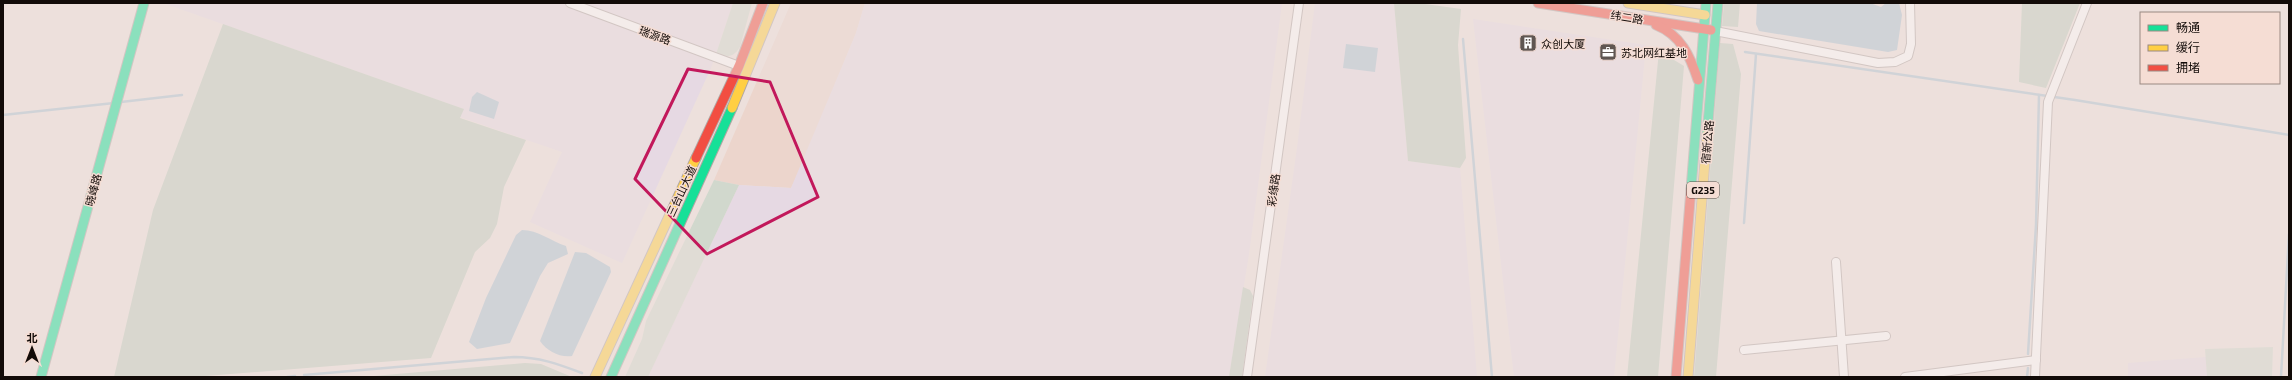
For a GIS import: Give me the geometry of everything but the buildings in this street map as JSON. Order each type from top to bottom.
[{"type":"main road","name":"晓峰路","points":[[42,377],[144,3]]},
{"type":"main road","name":"三台山大道","points":[[595,377],[739,66],[763,3]]},
{"type":"main road","name":"三台山大道","points":[[611,377],[749,69],[775,3]]},
{"type":"main road","name":"纬二路","points":[[1538,3],[1716,31]]},
{"type":"main road","name":"纬二路","points":[[1628,3],[1705,15]]},
{"type":"main road","name":"宿新公路","points":[[1676,377],[1706,3]]},
{"type":"main road","name":"宿新公路","points":[[1688,377],[1718,3]]},
{"type":"main road","points":[[1600,13],[1658,26],[1670,32],[1685,45],[1700,84]]},
{"type":"street","name":"瑞源路","points":[[570,3],[739,66]]},
{"type":"street","name":"彩缘路","points":[[1247,377],[1299,3]]},
{"type":"street","points":[[1716,31],[1878,63],[1896,62],[1908,56],[1911,44],[1910,3]]},
{"type":"street","points":[[2035,377],[2050,96],[2087,3]]},
{"type":"street","points":[[1836,262],[1844,377]]},
{"type":"street","points":[[1744,350],[1841,342],[1886,336]]},
{"type":"street","points":[[1906,377],[2036,360]]},
{"type":"highlighted area","points":[[688,69],[770,82],[818,197],[707,254],[635,179]]},
{"type":"shaded area","points":[[163,3],[733,3],[711,68],[622,263],[530,222],[562,152],[460,117],[464,109]]},
{"type":"shaded area","points":[[733,3],[752,3],[740,47],[730,56],[716,54]]},
{"type":"shaded area","points":[[791,3],[865,3],[856,33],[799,172],[791,188],[739,185],[714,180]]},
{"type":"shaded area","points":[[865,3],[1282,3],[1249,254],[1229,377],[648,377],[739,185],[791,188],[856,33]]},
{"type":"shaded area","points":[[1315,3],[1394,3],[1408,161],[1460,168],[1477,377],[1265,377],[1297,148]]},
{"type":"shaded area","points":[[1473,19],[1646,45],[1614,377],[1514,377]]},
{"type":"shaded area","points":[[714,180],[739,185],[648,377],[625,377],[642,339],[646,321]]},
{"type":"shaded area","points":[[2273,347],[2272,377],[2207,377],[2205,349]]},
{"type":"shaded area","points":[[2206,357],[2207,377],[2128,377],[2128,363]]},
{"type":"green space","points":[[1394,3],[1418,3],[1461,9],[1458,45],[1466,158],[1460,168],[1408,161]]},
{"type":"green space","points":[[1724,3],[1740,3],[1738,27],[1722,26]]},
{"type":"green space","points":[[2022,3],[2080,3],[2046,88],[2019,82]]},
{"type":"green space","points":[[223,24],[464,109],[460,118],[526,140],[504,187],[497,224],[490,238],[475,252],[431,358],[193,377],[114,377],[153,210]]},
{"type":"green space","points":[[1720,43],[1733,44],[1741,74],[1716,377],[1694,377]]},
{"type":"green space","points":[[1659,51],[1684,66],[1658,377],[1627,377]]},
{"type":"green space","points":[[1243,287],[1250,290],[1253,296],[1242,377],[1229,377]]},
{"type":"green space","points":[[525,363],[541,364],[572,377],[362,377]]},
{"type":"water","points":[[1757,3],[1870,3],[1881,7],[1886,3],[1899,3],[1902,15],[1897,50],[1888,52],[1759,31],[1756,24]]},
{"type":"water","points":[[1346,44],[1378,48],[1375,72],[1343,68]]},
{"type":"water","points":[[477,92],[499,102],[494,119],[469,111],[472,97]]},
{"type":"water","points":[[522,230],[534,232],[566,246],[568,254],[548,263],[540,276],[510,343],[477,349],[469,342],[486,298],[516,235]]},
{"type":"water","points":[[575,252],[586,253],[610,267],[611,272],[572,356],[563,356],[558,355],[546,348],[540,341]]},
{"type":"waterway","points":[[1463,39],[1492,377]]},
{"type":"waterway","points":[[1745,52],[2075,100],[2289,135]]},
{"type":"waterway","points":[[1744,223],[1756,54]]},
{"type":"waterway","points":[[121,102],[182,95]]},
{"type":"waterway","points":[[2028,354],[2036,225],[2039,95]]},
{"type":"waterway","points":[[3,115],[114,103]]},
{"type":"waterway","points":[[2281,377],[2289,234]]},
{"type":"waterway","points":[[304,375],[514,357],[540,360],[557,364],[582,373]]},
{"type":"waterway","points":[[2027,377],[2028,368]]},
{"type":"waterway","points":[[287,377],[295,376]]},
{"type":"traffic: fast","points":[[41,377],[144,3]]},
{"type":"traffic: fast","points":[[1691,189],[1706,3]]},
{"type":"traffic: fast","points":[[1707,135],[1718,3]]},
{"type":"traffic: fast","points":[[611,377],[732,108]]},
{"type":"traffic: slow","points":[[732,108],[775,3]]},
{"type":"traffic: slow","points":[[1628,3],[1705,15]]},
{"type":"traffic: slow","points":[[1688,377],[1707,135]]},
{"type":"traffic: slow","points":[[595,377],[696,158]]},
{"type":"traffic: jam","points":[[696,158],[739,66],[763,3]]},
{"type":"traffic: jam","points":[[1538,3],[1711,30]]},
{"type":"traffic: jam","points":[[1656,25],[1665,29],[1678,40],[1688,55],[1698,80]]},
{"type":"traffic: jam","points":[[1676,377],[1691,189]]},
{"type":"place","name":"众创大厦","points":[[1528,43]]},
{"type":"place","name":"苏北网红基地","points":[[1608,52]]}]
